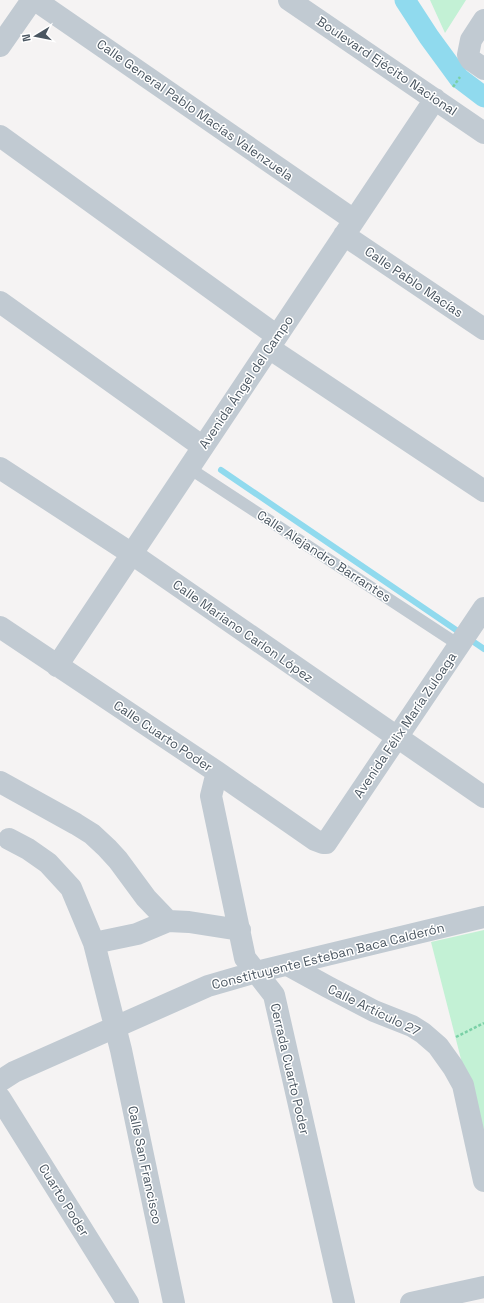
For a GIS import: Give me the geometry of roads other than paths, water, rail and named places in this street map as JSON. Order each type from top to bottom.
[{"type":"street","points":[[0,46],[32,0]]},
{"type":"street","name":"Calle General Pablo Macías Valenzuela","points":[[35,0],[349,227]]},
{"type":"street","name":"Boulevard Ejécito Nacional","points":[[289,0],[484,133]]},
{"type":"street","points":[[484,20],[471,40],[468,55],[471,60],[484,69]]},
{"type":"street","name":"Avenida Ángel del Campo","points":[[57,666],[435,99]]},
{"type":"street","points":[[0,136],[273,342],[484,491]]},
{"type":"street","name":"Calle Pablo Macías","points":[[349,227],[484,329]]},
{"type":"street","points":[[0,302],[203,446]]},
{"type":"street","name":"Calle Mariano Carlon López","points":[[0,468],[132,554],[484,797]]},
{"type":"street","name":"Avenida Félix María Zuloaga","points":[[326,843],[397,737],[471,637],[484,608]]},
{"type":"street","name":"Calle Cuarto Poder","points":[[0,627],[217,772],[315,840],[326,843]]},
{"type":"street","name":"Cerrada Cuarto Poder","points":[[217,772],[211,796],[245,958],[274,995],[344,1303]]},
{"type":"street","points":[[0,782],[92,834],[118,860],[146,898],[168,921]]},
{"type":"street","name":"Calle San Francisco","points":[[9,839],[28,849],[48,863],[72,888],[94,943],[115,1028],[174,1303]]},
{"type":"street","name":"Constituyente Esteban Baca Calderón","points":[[0,1081],[14,1072],[208,986],[256,972],[484,917]]},
{"type":"street","points":[[94,943],[137,934],[168,921],[189,922],[240,930]]},
{"type":"street","name":"Calle Artículo 27","points":[[288,965],[361,1004],[412,1026],[438,1046],[453,1066],[463,1085],[484,1181]]},
{"type":"street","name":"Cuarto Poder","points":[[0,1098],[128,1303]]},
{"type":"street","points":[[411,1303],[484,1287]]},
{"type":"lane","name":"Calle Alejandro Barrantes","points":[[189,468],[471,637]]},
{"type":"waterway","points":[[405,0],[429,37],[459,78],[484,97]]},
{"type":"waterway","points":[[221,470],[484,649]]}]
